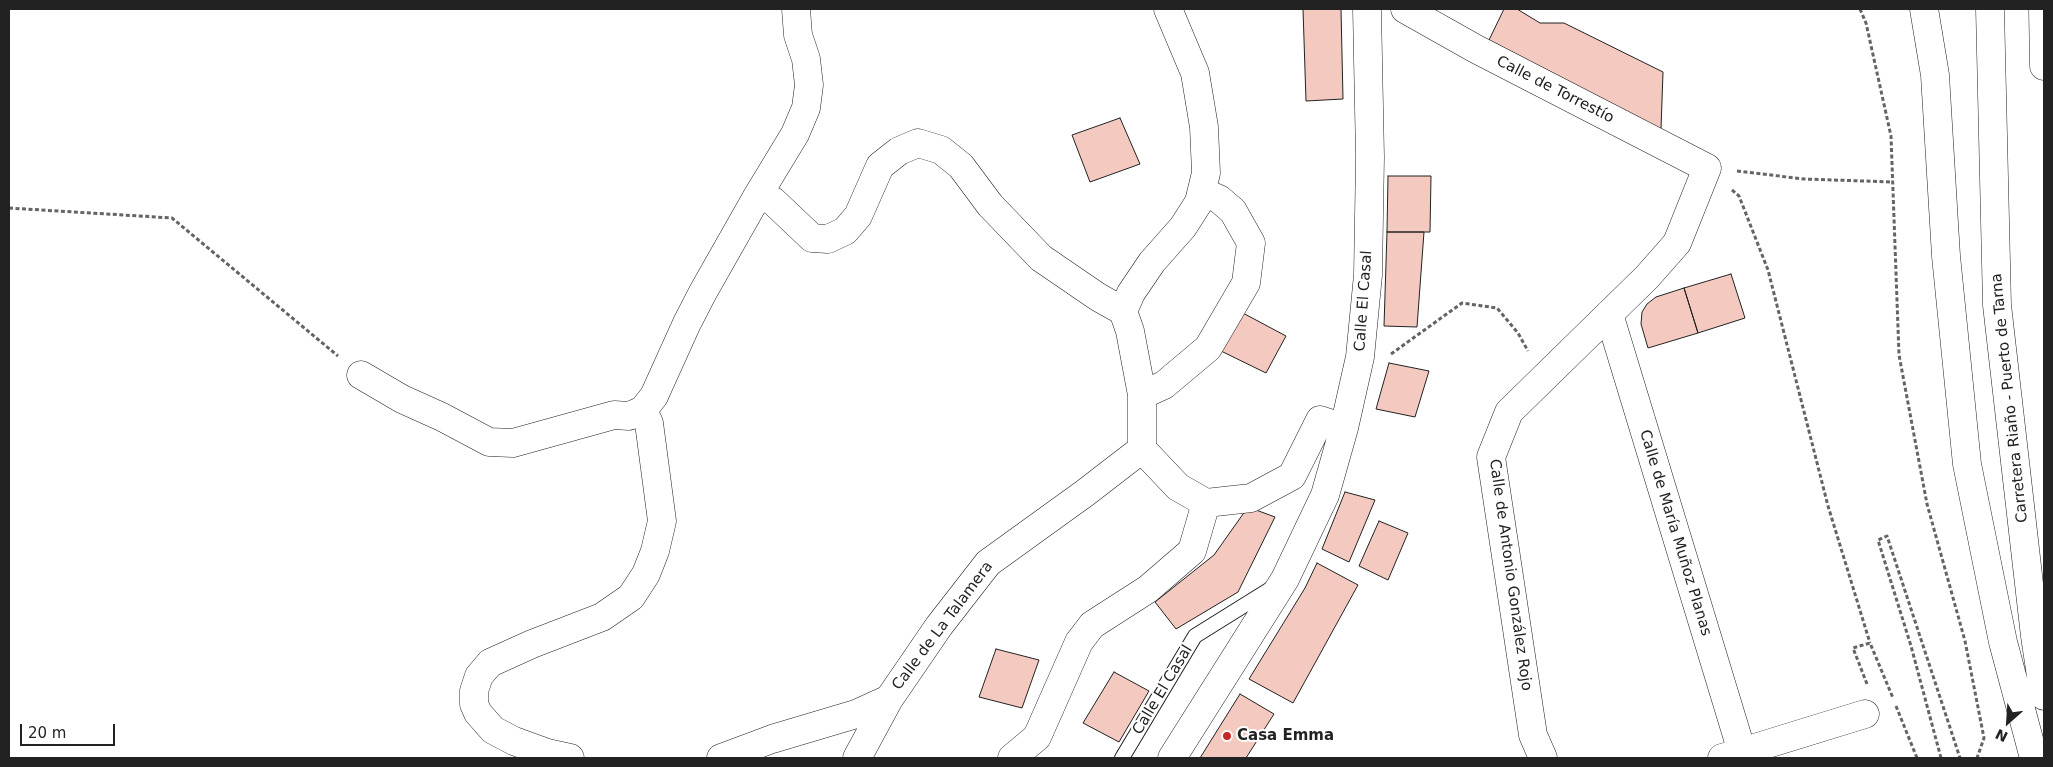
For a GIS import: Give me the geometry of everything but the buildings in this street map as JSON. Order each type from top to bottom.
[{"type":"main road","points":[[361,375],[402,399],[442,417],[489,442],[513,443],[614,415],[629,416],[643,410],[654,396],[699,300],[758,195],[796,134],[806,108],[809,85],[806,59],[798,35],[796,9]]},
{"type":"main road","points":[[1168,9],[1195,73],[1204,127],[1206,174],[1203,192],[1183,227],[1152,262],[1131,293],[1123,311],[1130,332],[1142,395],[1142,449],[1178,487],[1206,503],[1251,498],[1292,476],[1320,420],[1344,428]]},
{"type":"main road","name":"Calle El Casal","points":[[1172,758],[1285,580],[1325,495],[1344,428],[1360,357],[1368,275],[1370,177],[1367,9]]},
{"type":"main road","name":"Calle de Torrestío","points":[[1405,9],[1476,49],[1707,168]]},
{"type":"main road","points":[[1924,9],[1935,75],[1946,256],[1967,464],[2002,642],[2034,758]]},
{"type":"main road","name":"Carretera Riaño - Puerto de Tarna","points":[[1990,9],[1997,305],[2035,636],[2044,696]]},
{"type":"main road","points":[[2043,9],[2044,66]]},
{"type":"main road","points":[[758,195],[773,201],[812,238],[828,238],[845,231],[858,216],[880,166],[900,151],[918,143],[941,150],[962,166],[990,205],[1041,258],[1098,298],[1123,311]]},
{"type":"main road","name":"Calle de Antonio González Rojo","points":[[1543,758],[1533,735],[1491,457],[1509,412],[1647,278],[1677,244],[1707,168]]},
{"type":"main road","points":[[1142,395],[1164,385],[1208,348],[1246,282],[1251,243],[1247,234],[1233,211],[1220,199],[1203,192]]},
{"type":"main road","name":"Calle de María Muñoz Planas","points":[[1609,314],[1721,685],[1732,755]]},
{"type":"main road","points":[[570,758],[547,753],[514,742],[493,730],[478,713],[474,704],[474,691],[479,676],[490,663],[532,644],[602,617],[631,597],[646,574],[655,551],[662,521],[649,423],[643,410]]},
{"type":"main road","name":"Calle de La Talamera","points":[[721,758],[772,739],[856,714],[888,699],[939,626],[988,562],[1085,493],[1142,449]]},
{"type":"main road","points":[[1012,758],[1037,737],[1079,642],[1092,625],[1148,589],[1192,551],[1206,503]]},
{"type":"main road","points":[[857,758],[888,699]]},
{"type":"main road","points":[[1732,755],[1865,714]]},
{"type":"lane","name":"Calle El Casal","points":[[1122,758],[1195,636],[1285,580]]},
{"type":"path","points":[[1860,9],[1866,23],[1891,136],[1899,355],[1927,504],[1964,641],[1984,738],[1977,758]]},
{"type":"path","points":[[1707,168],[1804,179],[1893,182]]},
{"type":"path","points":[[1707,168],[1739,196],[1768,270],[1828,506],[1870,642]]},
{"type":"path","points":[[9,208],[172,218],[361,375]]},
{"type":"path","points":[[1360,357],[1382,361],[1462,303],[1496,308],[1518,333],[1544,377]]},
{"type":"path","points":[[1940,758],[1911,646],[1878,540],[1887,536],[1960,758]]},
{"type":"place","name":"Casa Emma","points":[[1227,736]]}]
